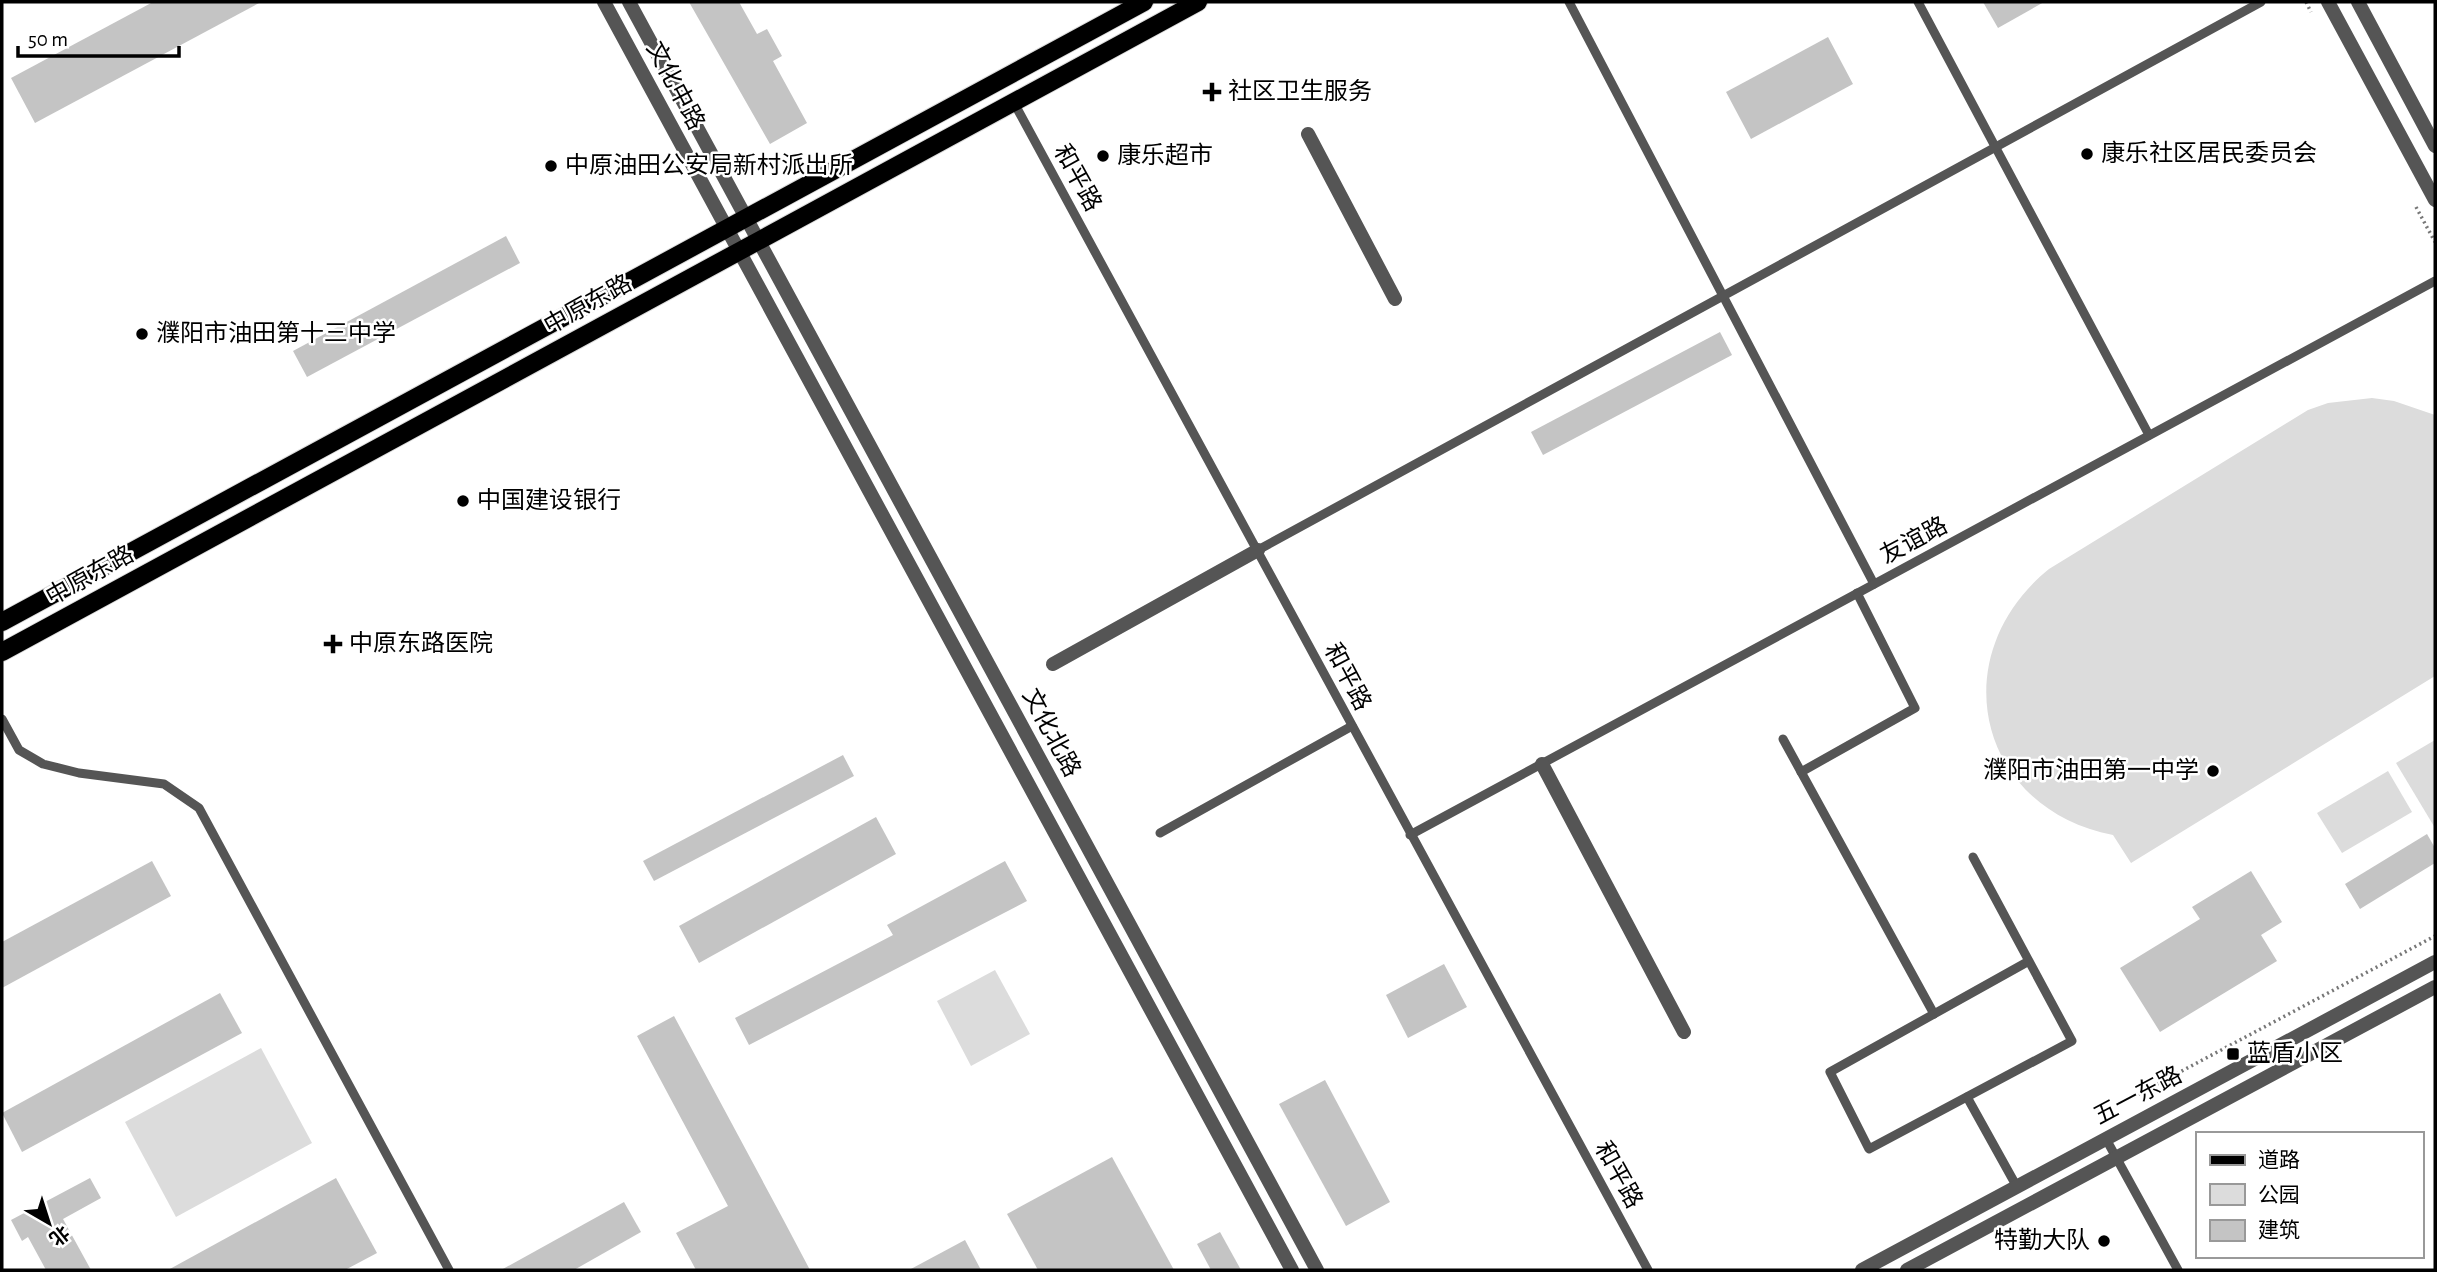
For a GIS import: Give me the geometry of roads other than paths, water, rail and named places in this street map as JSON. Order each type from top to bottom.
[{"type":"main road","name":"中原东路","points":[[2,622],[1144,2]]},
{"type":"main road","name":"中原东路","points":[[2,652],[1198,2]]},
{"type":"street","name":"文化中路","points":[[604,2],[726,228]]},
{"type":"street","name":"文化中路","points":[[629,2],[746,218]]},
{"type":"street","points":[[2328,2],[2435,200]]},
{"type":"street","points":[[2358,2],[2435,146]]},
{"type":"street","points":[[1308,134],[1395,299]]},
{"type":"street","name":"文化北路","points":[[746,218],[1317,1270]]},
{"type":"street","name":"文化北路","points":[[726,228],[1292,1270]]},
{"type":"street","points":[[1053,664],[1258,550]]},
{"type":"street","points":[[1542,764],[1684,1032]]},
{"type":"street","name":"五一东路","points":[[1862,1270],[2435,962]]},
{"type":"street","name":"五一东路","points":[[1907,1270],[2435,987]]},
{"type":"lane","points":[[1569,2],[1874,584]]},
{"type":"lane","points":[[1918,2],[2149,435]]},
{"type":"lane","points":[[1258,550],[2261,2]]},
{"type":"lane","name":"和平路","points":[[1013,102],[1648,1270]]},
{"type":"lane","name":"友谊路","points":[[1410,835],[2435,281]]},
{"type":"lane","points":[[1801,772],[1915,708],[1857,593]]},
{"type":"lane","points":[[2,719],[19,750],[43,764],[79,773],[164,784],[200,808],[449,1270]]},
{"type":"lane","points":[[1160,833],[1352,726]]},
{"type":"lane","points":[[1783,739],[1934,1014]]},
{"type":"lane","points":[[1973,857],[2029,961],[2072,1041],[1869,1149],[1830,1072],[2029,961]]},
{"type":"lane","points":[[1967,1097],[2017,1187]]},
{"type":"lane","points":[[2106,1139],[2178,1270]]},
{"type":"place","name":"社区卫生服务","points":[[1212,92]]},
{"type":"place","name":"康乐社区居民委员会","points":[[2087,154]]},
{"type":"place","name":"康乐超市","points":[[1103,156]]},
{"type":"place","name":"中原油田公安局新村派出所","points":[[551,166]]},
{"type":"place","name":"濮阳市油田第十三中学","points":[[142,334]]},
{"type":"place","name":"中国建设银行","points":[[463,501]]},
{"type":"place","name":"中原东路医院","points":[[333,644]]},
{"type":"place","name":"濮阳市油田第一中学","points":[[2213,771]]},
{"type":"place","name":"蓝盾小区","points":[[2233,1054]]},
{"type":"place","name":"特勤大队","points":[[2104,1241]]}]
